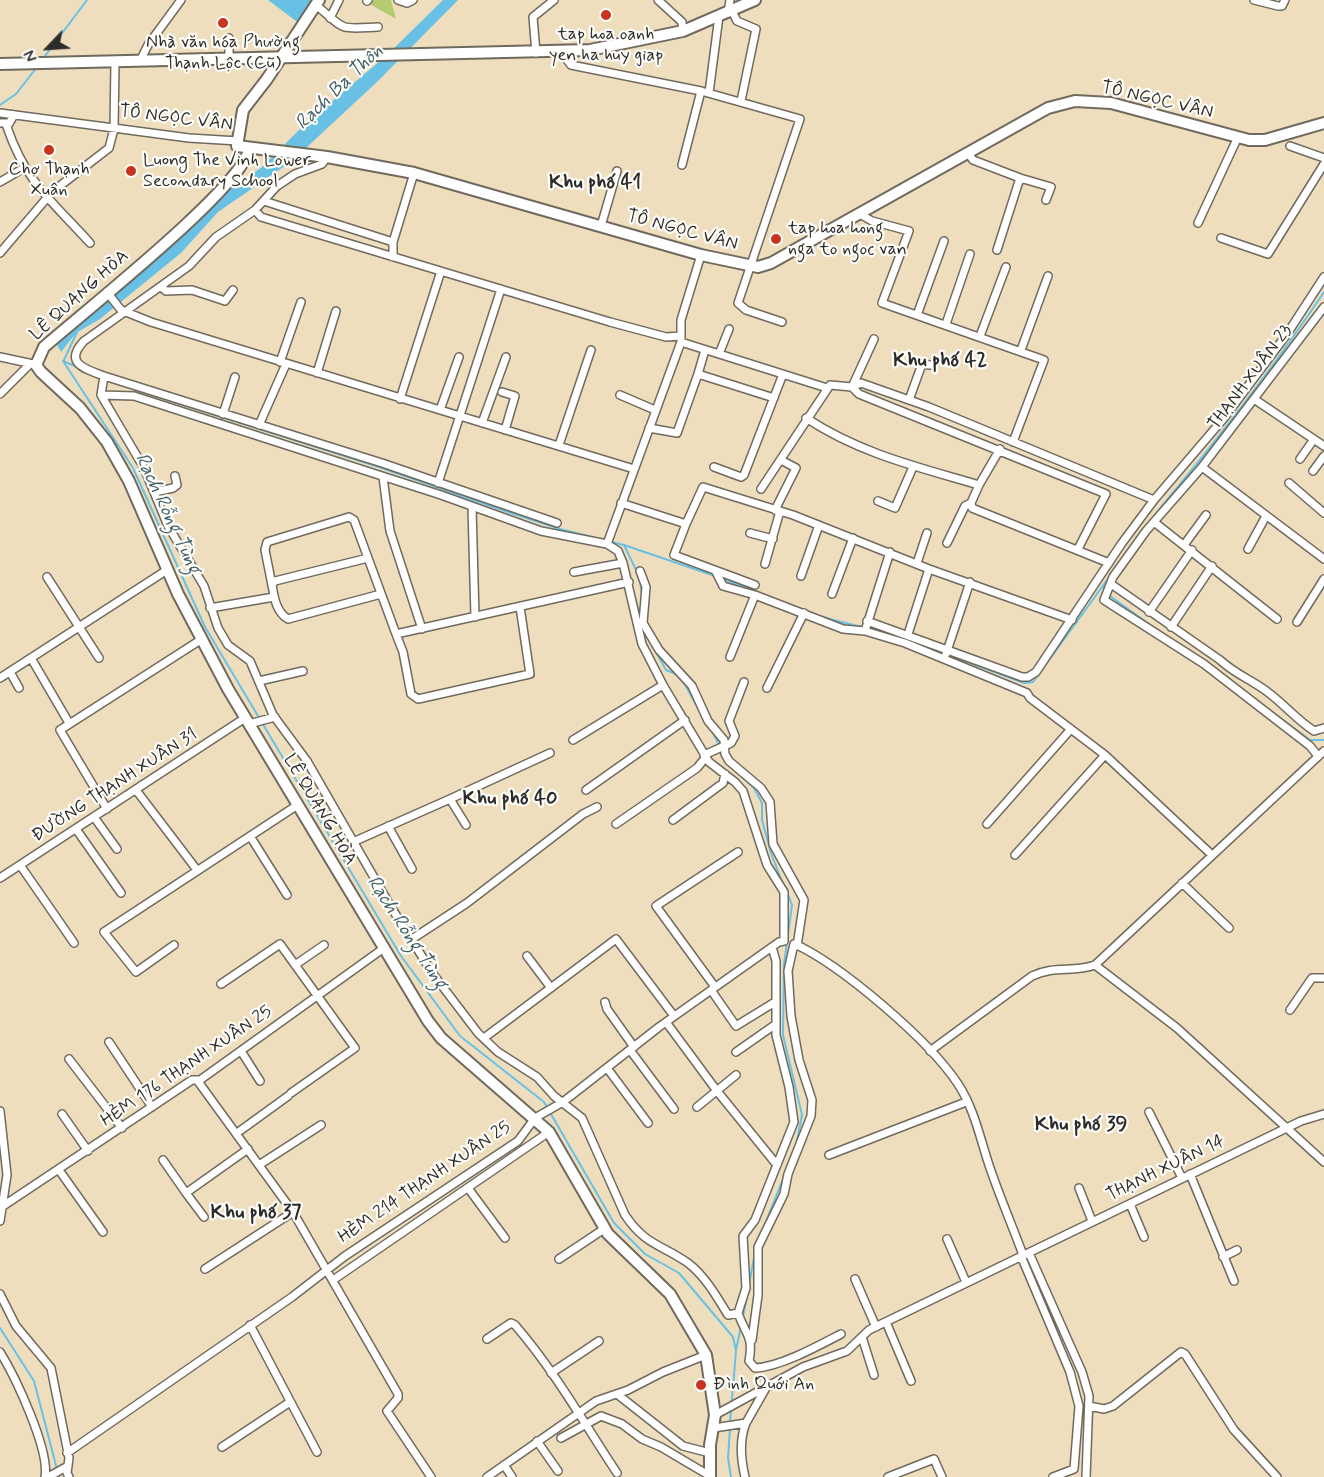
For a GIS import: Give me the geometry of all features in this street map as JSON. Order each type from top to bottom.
[{"type":"street","points":[[140,61],[148,45],[181,0]]},
{"type":"street","points":[[330,18],[339,0]]},
{"type":"street","points":[[398,0],[407,3],[413,0]]},
{"type":"street","points":[[536,53],[533,17],[554,0]]},
{"type":"street","points":[[658,0],[682,22],[683,31]]},
{"type":"street","points":[[0,64],[590,50],[683,31],[754,0]]},
{"type":"street","points":[[1254,0],[1278,6],[1282,6],[1285,0]]},
{"type":"street","points":[[317,2],[330,18],[343,28],[352,30],[378,27]]},
{"type":"street","name":"LÊ QUANG HÒA","points":[[317,2],[243,110],[242,168],[193,218],[108,294],[44,347],[33,364],[80,408],[107,442],[129,481],[168,570],[202,639],[296,806],[428,1021],[437,1033],[538,1119],[549,1132],[604,1229],[670,1294],[706,1355],[719,1413],[710,1453],[710,1477]]},
{"type":"street","points":[[682,165],[727,10]]},
{"type":"street","points":[[727,10],[737,21],[756,29],[741,101]]},
{"type":"street","points":[[229,38],[229,59]]},
{"type":"street","points":[[561,52],[571,65],[705,92],[800,119],[738,303],[746,310],[782,322]]},
{"type":"street","points":[[0,253],[47,199],[109,148],[114,129],[115,62]]},
{"type":"street","name":"TÔ NGỌC VÂN","points":[[7,114],[327,157],[414,173],[701,255],[752,266],[771,263],[1048,108],[1075,101],[1111,103],[1237,139],[1265,140],[1324,123]]},
{"type":"street","points":[[7,114],[9,123],[7,127],[24,168],[47,199],[90,243]]},
{"type":"street","points":[[0,123],[9,123]]},
{"type":"street","points":[[1198,223],[1237,139]]},
{"type":"street","points":[[1290,146],[1324,158]]},
{"type":"street","points":[[968,153],[973,160],[1050,187],[1046,200]]},
{"type":"street","points":[[327,157],[322,164],[295,174],[277,186],[255,210],[216,237],[189,266],[124,311],[76,350],[75,358],[78,364],[104,376],[438,483],[470,501],[542,531],[607,543],[618,551],[629,582],[642,644],[663,685],[707,755],[742,791],[767,865],[784,892],[792,943]]},
{"type":"street","points":[[1221,238],[1268,254],[1324,164]]},
{"type":"street","points":[[0,182],[24,168]]},
{"type":"street","points":[[601,226],[617,171]]},
{"type":"street","points":[[393,255],[394,243],[414,173]]},
{"type":"street","points":[[998,250],[1020,178]]},
{"type":"street","points":[[264,201],[394,243]]},
{"type":"street","points":[[255,210],[261,217],[666,337],[681,339],[705,350],[721,351],[827,388]]},
{"type":"street","points":[[858,213],[872,221],[909,231],[882,303],[1044,360],[1013,442]]},
{"type":"street","points":[[917,315],[944,241]]},
{"type":"street","points":[[946,324],[970,254]]},
{"type":"street","points":[[607,543],[681,339],[681,320],[701,255]]},
{"type":"street","points":[[980,336],[1006,267]]},
{"type":"street","points":[[400,399],[441,271]]},
{"type":"street","points":[[1021,350],[1048,276]]},
{"type":"street","points":[[718,576],[723,586],[755,595],[843,629],[866,626],[908,634],[947,650],[1028,677],[1036,672],[1154,500],[1224,418],[1287,334],[1324,277]]},
{"type":"street","points":[[160,287],[166,291],[192,290],[225,301],[233,290]]},
{"type":"street","points":[[438,483],[501,289]]},
{"type":"street","points":[[108,294],[124,311],[283,363],[634,469]]},
{"type":"street","points":[[259,425],[283,363],[301,302]]},
{"type":"street","name":"THẠNH XUÂN 23","points":[[1321,754],[1204,664],[1104,600],[1113,577],[1154,522],[1202,467],[1324,307]]},
{"type":"street","points":[[316,373],[336,311]]},
{"type":"street","points":[[721,351],[729,329]]},
{"type":"street","points":[[852,387],[874,339]]},
{"type":"street","points":[[559,446],[591,350]]},
{"type":"street","points":[[649,428],[676,433],[705,350]]},
{"type":"street","points":[[0,357],[33,364]]},
{"type":"street","points":[[440,410],[459,357]]},
{"type":"street","points":[[482,423],[506,357]]},
{"type":"street","points":[[0,394],[33,364]]},
{"type":"street","points":[[909,400],[922,364],[930,365]]},
{"type":"street","points":[[698,374],[774,398]]},
{"type":"street","points":[[714,467],[741,477],[744,475],[783,374]]},
{"type":"street","points":[[104,376],[101,395],[158,491],[168,526],[204,586],[210,608],[228,645],[250,661],[272,718],[307,761],[353,842],[438,980],[498,1052],[537,1077],[554,1096],[582,1118],[625,1215],[634,1228],[644,1239],[687,1263],[702,1276],[728,1315],[738,1312]]},
{"type":"street","points":[[223,414],[235,377]]},
{"type":"street","points":[[761,489],[827,388],[830,385],[852,387],[861,383],[909,400],[1154,500]]},
{"type":"street","points":[[852,387],[859,394],[1000,449],[1106,494],[1078,549]]},
{"type":"street","points":[[502,392],[516,396],[505,430]]},
{"type":"street","points":[[101,395],[134,396],[383,477],[557,523]]},
{"type":"street","points":[[620,395],[655,410]]},
{"type":"street","points":[[1254,399],[1324,446]]},
{"type":"street","points":[[806,418],[847,443],[913,467],[979,485]]},
{"type":"street","points":[[1300,459],[1314,439]]},
{"type":"street","points":[[947,543],[965,506],[970,503],[1000,449]]},
{"type":"street","points":[[1313,471],[1324,456]]},
{"type":"street","points":[[765,564],[773,539],[777,510],[796,468],[781,460]]},
{"type":"street","points":[[878,501],[895,508],[913,467]]},
{"type":"street","points":[[1202,467],[1324,560]]},
{"type":"street","points":[[158,491],[177,485],[175,476]]},
{"type":"street","points":[[383,477],[390,531],[422,629]]},
{"type":"street","points":[[1289,483],[1324,513]]},
{"type":"street","points":[[755,585],[718,576],[674,555],[704,487],[819,525],[929,569],[1072,620]]},
{"type":"street","points":[[470,501],[476,617]]},
{"type":"street","points":[[621,503],[686,524]]},
{"type":"street","points":[[970,503],[972,508],[1109,563]]},
{"type":"street","points":[[1184,545],[1206,515]]},
{"type":"street","points":[[1248,549],[1266,516]]},
{"type":"street","points":[[381,594],[288,619],[281,614],[274,597],[265,550],[267,542],[343,518],[354,520],[403,652],[411,694],[418,699],[530,674],[520,606]]},
{"type":"street","points":[[1154,522],[1277,619]]},
{"type":"street","points":[[801,576],[819,525]]},
{"type":"street","points":[[750,533],[773,539]]},
{"type":"street","points":[[917,563],[927,533]]},
{"type":"street","points":[[832,594],[853,538]]},
{"type":"street","points":[[1149,612],[1192,550]]},
{"type":"street","points":[[866,626],[890,552]]},
{"type":"street","points":[[272,585],[275,581],[368,558]]},
{"type":"street","points":[[574,572],[623,562]]},
{"type":"street","points":[[1171,627],[1212,566]]},
{"type":"street","points":[[908,634],[929,569]]},
{"type":"street","points":[[0,678],[168,570]]},
{"type":"street","points":[[640,570],[646,587],[643,622],[659,650],[692,686],[708,721],[718,730],[729,761],[761,788],[770,802],[773,844],[804,900],[792,943],[788,971],[791,1016],[799,1060],[812,1100],[811,1116],[788,1174],[784,1194],[758,1247],[758,1295],[749,1361],[755,1368],[764,1368],[841,1334]]},
{"type":"street","points":[[47,577],[99,658]]},
{"type":"street","points":[[1297,622],[1324,579]]},
{"type":"street","points":[[396,634],[629,582]]},
{"type":"street","points":[[944,659],[970,582]]},
{"type":"street","points":[[1111,584],[1220,660],[1234,673],[1259,685],[1314,730],[1324,728]]},
{"type":"street","points":[[730,657],[755,595]]},
{"type":"street","points":[[210,608],[274,597]]},
{"type":"street","points":[[767,688],[804,613]]},
{"type":"street","points":[[866,626],[1027,693],[1030,698],[1105,755],[1212,855]]},
{"type":"street","points":[[107,809],[60,730],[202,639]]},
{"type":"street","points":[[31,658],[69,723]]},
{"type":"street","points":[[259,681],[303,671]]},
{"type":"street","points":[[10,672],[19,688]]},
{"type":"street","points":[[616,824],[697,768],[707,755],[724,746],[735,736],[729,721],[744,682]]},
{"type":"street","points":[[573,740],[663,685]]},
{"type":"street","name":"ĐƯỜNG THẠNH XUÂN 31","points":[[0,878],[136,790],[250,722],[272,718]]},
{"type":"street","points":[[586,790],[685,720]]},
{"type":"street","points":[[987,824],[1071,729]]},
{"type":"street","points":[[353,842],[550,753]]},
{"type":"street","points":[[930,1051],[1032,976],[1048,969],[1082,969],[1095,965],[1321,754]]},
{"type":"street","points":[[1015,855],[1105,755]]},
{"type":"street","points":[[673,820],[723,783],[725,774]]},
{"type":"street","points":[[136,790],[197,870]]},
{"type":"street","points":[[450,799],[466,825]]},
{"type":"street","points":[[174,945],[136,972],[104,932],[296,806]]},
{"type":"street","points":[[412,939],[467,903],[583,814],[597,807]]},
{"type":"street","points":[[94,817],[117,849]]},
{"type":"street","points":[[388,826],[412,869]]},
{"type":"street","points":[[76,830],[121,893]]},
{"type":"street","points":[[250,836],[287,895]]},
{"type":"street","points":[[738,852],[656,906],[736,1026],[775,1002]]},
{"type":"street","points":[[20,865],[74,943]]},
{"type":"street","points":[[1182,883],[1230,928]]},
{"type":"street","points":[[484,1038],[616,939],[674,1016]]},
{"type":"street","points":[[538,1119],[674,1016],[772,947],[792,943],[812,952],[848,977],[930,1051],[958,1084],[966,1102],[1073,1383],[1079,1406],[1074,1473],[1053,1477]]},
{"type":"street","points":[[221,984],[280,944],[355,1048],[237,1134]]},
{"type":"street","points":[[295,965],[324,945]]},
{"type":"street","points":[[751,1339],[738,1312],[747,1288],[743,1236],[755,1220],[794,1122],[776,1024],[776,961],[772,947]]},
{"type":"street","name":"HẺM 176 THẠNH XUÂN 25","points":[[3,1206],[192,1080],[197,1080],[241,1051],[384,948]]},
{"type":"street","points":[[527,956],[551,988]]},
{"type":"street","points":[[1095,965],[1177,1028],[1324,1162]]},
{"type":"street","points":[[1290,1010],[1312,978],[1324,978]]},
{"type":"street","points":[[605,1002],[632,1048],[674,1109]]},
{"type":"street","points":[[666,1022],[717,1091],[777,1165]]},
{"type":"street","points":[[736,1052],[776,1024]]},
{"type":"street","points":[[109,1042],[152,1107]]},
{"type":"street","points":[[241,1051],[260,1081]]},
{"type":"street","points":[[69,1059],[122,1128]]},
{"type":"street","points":[[607,1068],[648,1123]]},
{"type":"street","points":[[697,1107],[736,1075]]},
{"type":"street","points":[[197,1080],[293,1212],[328,1269],[398,1394],[398,1398],[387,1411],[431,1477]]},
{"type":"street","points":[[829,1155],[966,1102]]},
{"type":"street","points":[[0,1111],[7,1175],[0,1221]]},
{"type":"street","points":[[1149,1112],[1182,1178]]},
{"type":"street","points":[[62,1114],[88,1151]]},
{"type":"street","name":"THẠNH XUÂN 14","points":[[719,1413],[803,1367],[847,1350],[876,1327],[966,1282],[1287,1128],[1313,1116],[1324,1114]]},
{"type":"street","name":"HẺM 214 THẠNH XUÂN 25","points":[[67,1453],[328,1269],[518,1141],[538,1119]]},
{"type":"street","points":[[259,1165],[321,1125]]},
{"type":"street","points":[[333,1280],[549,1132]]},
{"type":"street","points":[[186,1193],[248,1149]]},
{"type":"street","points":[[163,1160],[204,1217]]},
{"type":"street","points":[[59,1170],[102,1232]]},
{"type":"street","points":[[1190,1174],[1234,1281]]},
{"type":"street","points":[[468,1188],[505,1238]]},
{"type":"street","points":[[1079,1188],[1092,1221]]},
{"type":"street","points":[[1130,1203],[1144,1237]]},
{"type":"street","points":[[205,1269],[293,1212]]},
{"type":"street","points":[[559,1258],[604,1229]]},
{"type":"street","points":[[947,1239],[966,1282]]},
{"type":"street","points":[[1223,1257],[1237,1250]]},
{"type":"street","points":[[1024,1254],[1082,1372],[1089,1396],[1086,1477]]},
{"type":"street","points":[[855,1280],[876,1327]]},
{"type":"street","points":[[0,1294],[16,1326],[51,1368],[67,1453],[65,1467],[69,1477]]},
{"type":"street","points":[[886,1322],[911,1381]]},
{"type":"street","points":[[487,1339],[513,1324],[570,1397],[577,1414],[617,1473]]},
{"type":"street","points":[[250,1325],[317,1452]]},
{"type":"street","points":[[861,1337],[874,1375]]},
{"type":"street","points":[[551,1373],[599,1341]]},
{"type":"street","points":[[0,1352],[36,1428],[44,1454],[47,1477],[65,1467]]},
{"type":"street","points":[[1089,1406],[1104,1409],[1113,1406],[1181,1352],[1185,1354],[1234,1430],[1277,1477]]},
{"type":"street","points":[[487,1477],[596,1401],[706,1355]]},
{"type":"street","points":[[0,1373],[8,1367]]},
{"type":"street","points":[[745,1477],[742,1462],[743,1424],[768,1386]]},
{"type":"street","points":[[617,1394],[683,1446],[710,1453]]},
{"type":"street","points":[[222,1447],[290,1402]]},
{"type":"street","points":[[561,1438],[601,1416],[622,1424],[642,1439],[661,1447],[710,1477]]},
{"type":"street","points":[[716,1428],[743,1424]]},
{"type":"street","points":[[537,1441],[558,1471]]},
{"type":"street","points":[[888,1477],[934,1459],[942,1477]]},
{"type":"street","points":[[504,1465],[510,1476]]},
{"type":"green space","points":[[370,0],[391,0],[396,19],[368,3]]},
{"type":"water","points":[[268,0],[310,0],[313,3],[300,24]]},
{"type":"water","points":[[443,0],[458,0],[377,82],[292,161],[218,212],[181,253],[100,319],[76,333],[61,352],[56,343],[166,251],[222,195],[262,167],[304,125],[387,55]]},
{"type":"waterway","points":[[42,60],[87,0]]},
{"type":"waterway","points":[[0,105],[16,94],[37,67]]},
{"type":"waterway","points":[[1113,571],[1245,402],[1324,292]]},
{"type":"waterway","name":"Rạch Ba Thôn","points":[[64,360],[77,332]]},
{"type":"waterway","points":[[63,361],[77,367]]},
{"type":"waterway","name":"Rạch Rỗng Tùng","points":[[63,361],[133,468],[205,627],[401,956],[460,1036],[544,1102],[614,1223],[645,1254],[679,1273],[733,1337],[736,1351],[730,1423]]},
{"type":"waterway","points":[[124,386],[379,467],[560,529],[624,545],[715,576]]},
{"type":"waterway","points":[[624,545],[637,572]]},
{"type":"waterway","points":[[933,649],[1024,683],[1033,682],[1110,576]]},
{"type":"waterway","points":[[721,578],[780,601]]},
{"type":"waterway","points":[[640,580],[642,595]]},
{"type":"waterway","points":[[1103,587],[1110,596],[1163,634]]},
{"type":"waterway","points":[[639,619],[642,600]]},
{"type":"waterway","points":[[807,612],[902,637]]},
{"type":"waterway","points":[[655,650],[666,670],[678,675]]},
{"type":"waterway","points":[[682,679],[701,714]]},
{"type":"waterway","points":[[1268,709],[1310,740],[1324,740]]},
{"type":"waterway","points":[[712,731],[720,747]]},
{"type":"waterway","points":[[727,763],[754,788],[762,803],[762,820],[784,887]]},
{"type":"waterway","points":[[787,892],[792,905],[784,964],[783,1035],[802,1115],[796,1146]]},
{"type":"waterway","points":[[757,1244],[785,1174]]},
{"type":"waterway","points":[[749,1285],[755,1252]]},
{"type":"waterway","points":[[743,1317],[747,1296]]},
{"type":"waterway","points":[[736,1350],[741,1326]]},
{"type":"waterway","points":[[0,1328],[34,1381],[59,1477]]},
{"type":"waterway","name":"Rạch Rỗng Tùng","points":[[730,1428],[728,1458],[731,1477]]},
{"type":"place","name":"tap hoa oanh yen ha huy giap","points":[[606,15]]},
{"type":"place","name":"Nhà văn hóa Phường Thạnh Lộc (Cũ)","points":[[223,23]]},
{"type":"place","name":"Chợ Thạnh Xuân","points":[[49,150]]},
{"type":"place","name":"Luong The Vinh Lower Secondary School","points":[[131,171]]},
{"type":"place","name":"tap hoa hong nga to ngoc van","points":[[776,239]]},
{"type":"place","name":"Đình Quới An","points":[[701,1385]]},
{"type":"district","name":"Khu phố 41","points":[[595,184]]},
{"type":"district","name":"Khu phố 42","points":[[940,362]]},
{"type":"district","name":"Khu phố 40","points":[[510,800]]},
{"type":"district","name":"Khu phố 39","points":[[1081,1126]]},
{"type":"district","name":"Khu phố 37","points":[[256,1214]]}]
